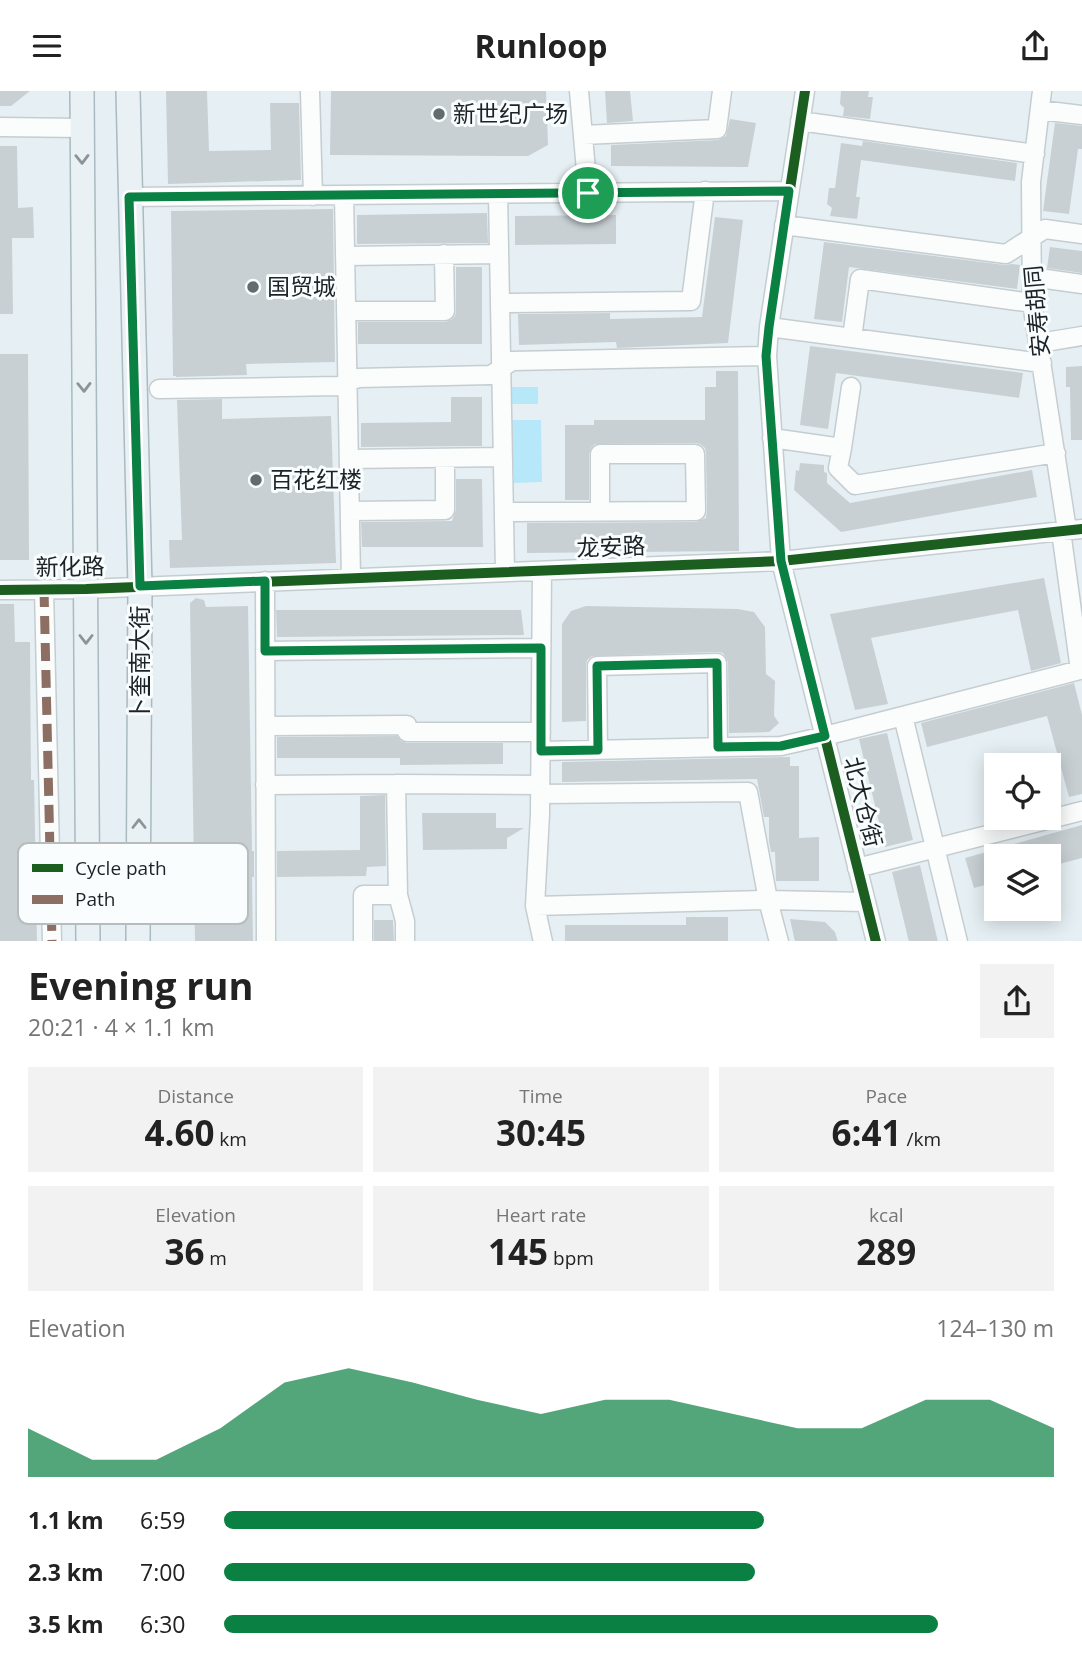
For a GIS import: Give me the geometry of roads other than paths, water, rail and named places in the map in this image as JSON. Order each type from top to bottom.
[{"type":"main road","points":[[82,91],[87,843]]},
{"type":"main road","name":"卜奎南大街","points":[[128,91],[140,586],[139,843]]},
{"type":"street","points":[[310,91],[313,196]]},
{"type":"street","points":[[579,91],[588,193]]},
{"type":"street","points":[[583,135],[717,129],[722,91]]},
{"type":"street","name":"北大仓街","points":[[804,91],[766,356],[781,561],[876,941]]},
{"type":"street","name":"安寿胡同","points":[[1042,91],[1031,182],[1032,303],[1070,530],[1081,675]]},
{"type":"street","points":[[1040,110],[1082,115]]},
{"type":"street","points":[[800,121],[1035,154]]},
{"type":"street","points":[[0,127],[82,128]]},
{"type":"street","points":[[500,303],[691,301],[705,191]]},
{"type":"street","points":[[129,197],[789,191]]},
{"type":"street","points":[[498,194],[505,572]]},
{"type":"street","points":[[344,195],[351,578]]},
{"type":"street","points":[[784,225],[1006,254],[1045,229],[1082,234]]},
{"type":"street","points":[[346,311],[445,311],[444,254]]},
{"type":"street","points":[[345,256],[499,254]]},
{"type":"street","points":[[1032,277],[1082,284]]},
{"type":"street","points":[[852,338],[860,279],[1032,303]]},
{"type":"street","points":[[769,327],[1042,363]]},
{"type":"street","points":[[1039,343],[1082,336]]},
{"type":"street","points":[[159,389],[339,386],[358,378],[491,375],[512,362],[766,356]]},
{"type":"street","points":[[851,387],[838,468],[855,485],[1056,453]]},
{"type":"street","points":[[772,438],[842,448]]},
{"type":"street","points":[[504,512],[600,512],[696,511],[695,453],[600,454],[600,512]]},
{"type":"street","points":[[349,459],[503,457]]},
{"type":"street","points":[[349,511],[445,510],[445,458]]},
{"type":"street","name":"龙安路","points":[[140,586],[781,561],[1070,530]]},
{"type":"street","points":[[542,571],[541,751],[535,906],[543,941]]},
{"type":"street","points":[[265,581],[266,941]]},
{"type":"street","name":"新化路","points":[[0,590],[140,586]]},
{"type":"street","points":[[44,589],[50,843]]},
{"type":"street","points":[[265,651],[541,648]]},
{"type":"street","points":[[598,750],[597,666],[610,665],[717,663],[718,747]]},
{"type":"street","points":[[541,751],[781,746],[1081,675]]},
{"type":"street","points":[[903,716],[957,941]]},
{"type":"street","points":[[268,726],[407,725],[407,732],[541,732]]},
{"type":"street","points":[[265,785],[396,784],[540,790],[748,792],[768,900],[779,941]]},
{"type":"street","points":[[396,784],[398,895],[405,921],[405,941]]},
{"type":"street","points":[[858,868],[1082,811]]},
{"type":"street","points":[[363,941],[363,895],[398,895]]},
{"type":"street","points":[[535,906],[768,900],[866,902]]},
{"type":"place","name":"新世纪广场","points":[[439,114]]},
{"type":"place","name":"国贸城","points":[[253,287]]},
{"type":"place","name":"百花红楼","points":[[256,480]]}]
